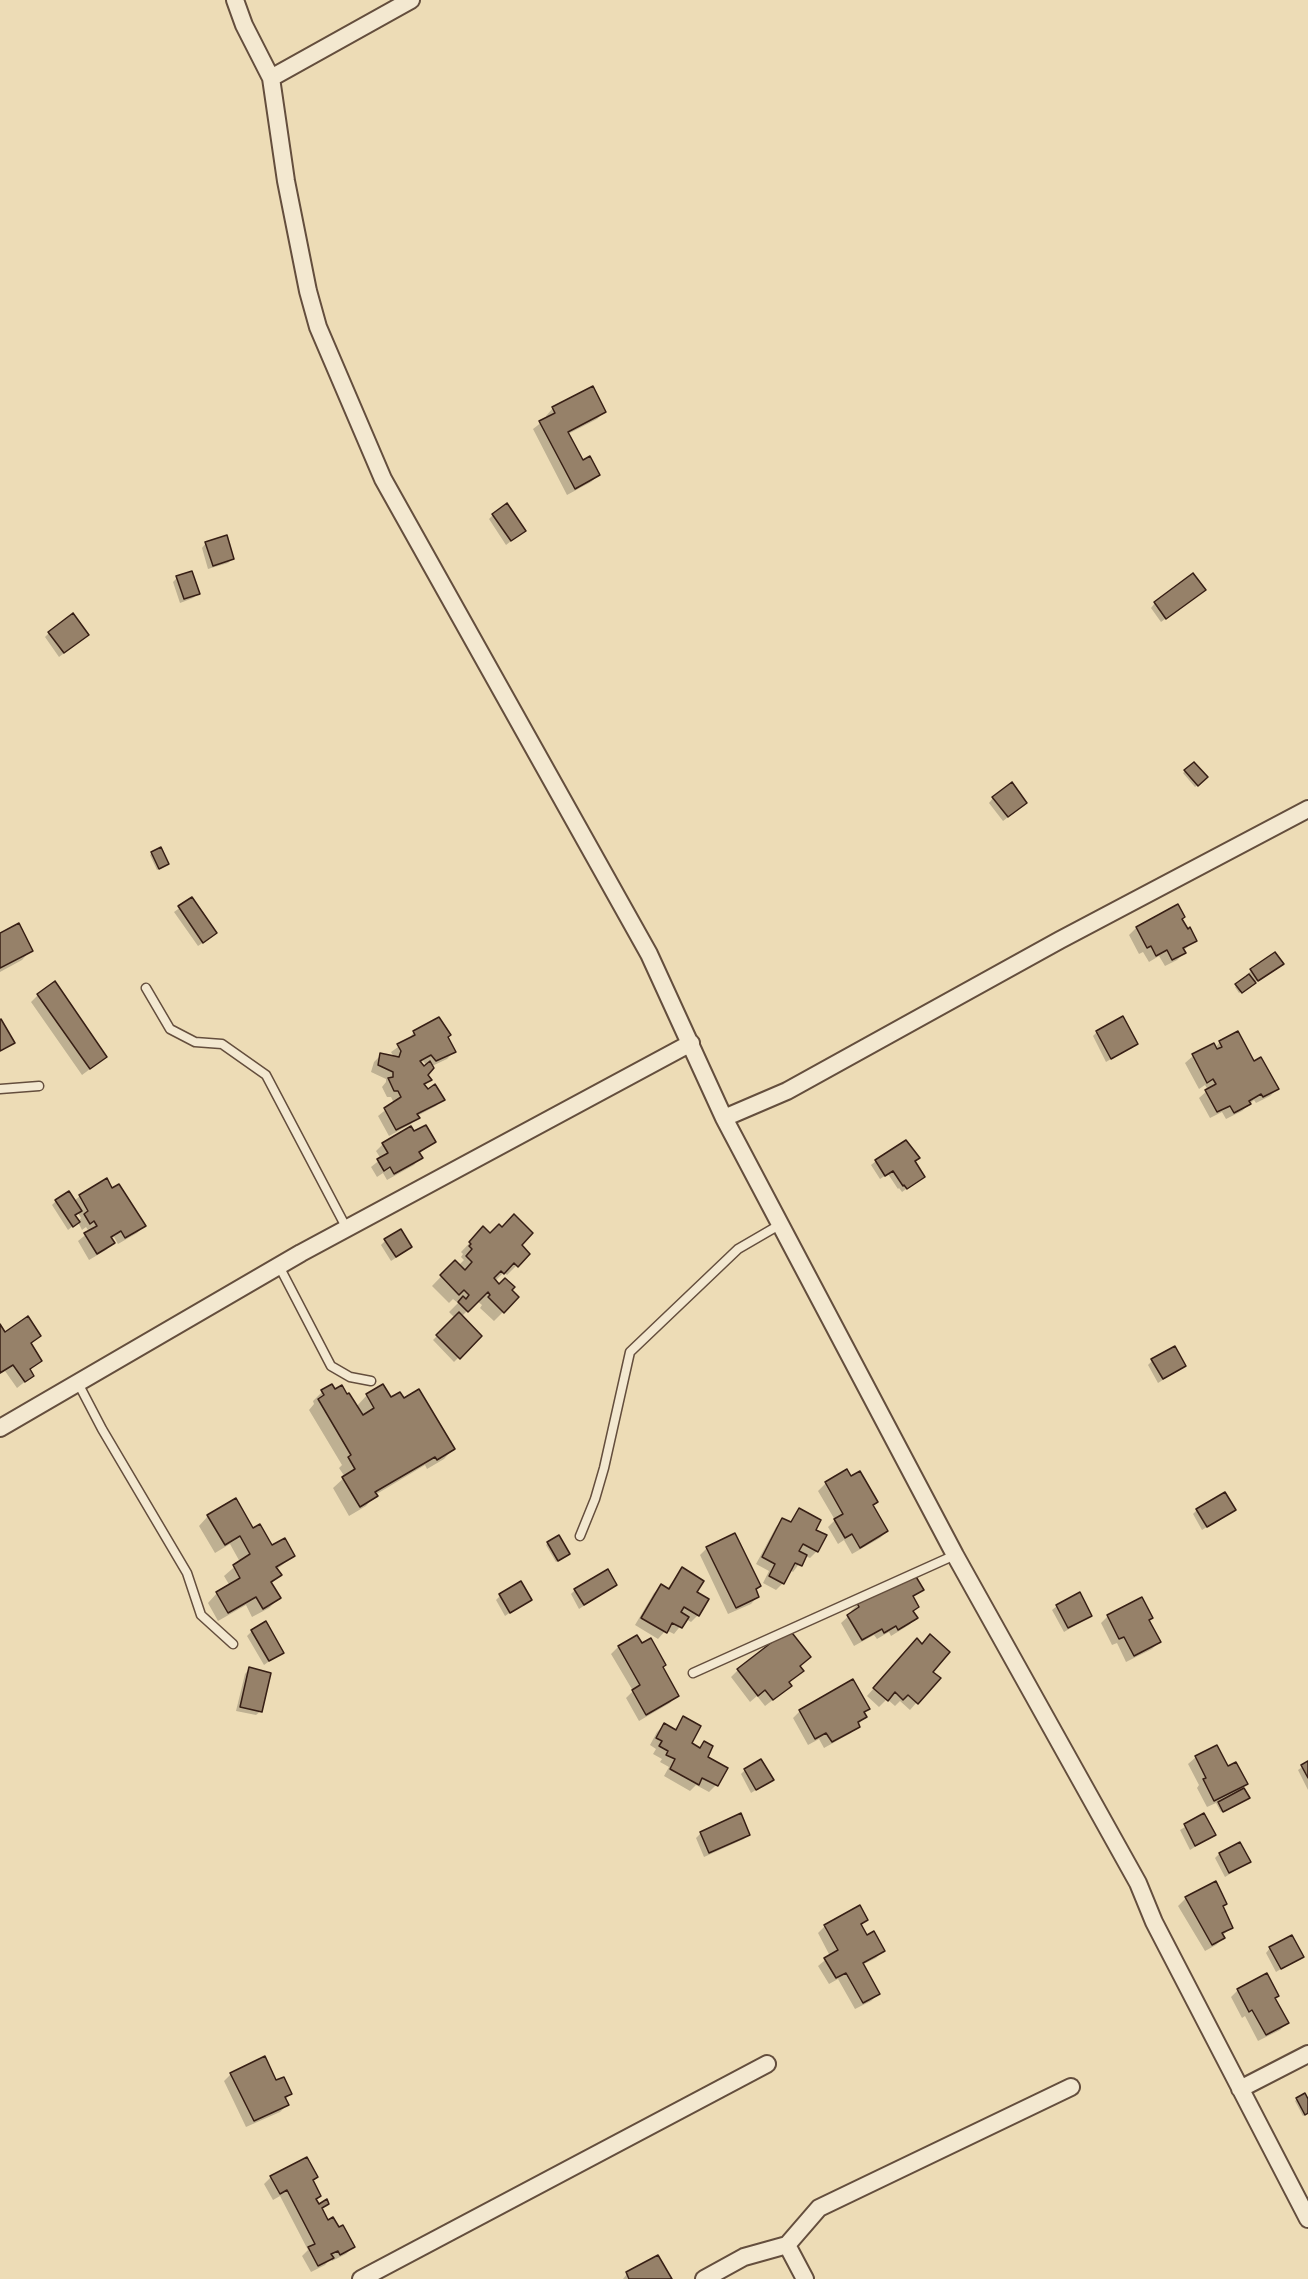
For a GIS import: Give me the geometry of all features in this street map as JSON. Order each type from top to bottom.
[{"type":"street","points":[[235,0],[244,25],[271,78],[286,181],[318,327],[384,479],[649,954],[724,1118],[955,1555],[1138,1883],[1154,1922],[1308,2219]]},
{"type":"street","points":[[271,78],[411,0]]},
{"type":"street","points":[[724,1118],[787,1091],[1060,940],[1308,809]]},
{"type":"street","points":[[0,1428],[279,1266],[691,1043]]},
{"type":"street","points":[[1240,2089],[1308,2054]]},
{"type":"street","points":[[361,2279],[766,2064]]},
{"type":"street","points":[[704,2279],[744,2257],[787,2245],[819,2208],[1071,2087]]},
{"type":"street","points":[[787,2245],[805,2279]]},
{"type":"lane","points":[[146,988],[170,1029],[195,1042],[222,1044],[266,1075],[347,1229]]},
{"type":"lane","points":[[0,1089],[39,1086]]},
{"type":"lane","points":[[580,1536],[595,1499],[604,1468],[630,1352],[738,1249],[782,1224]]},
{"type":"lane","points":[[279,1266],[331,1366],[350,1377],[371,1381]]},
{"type":"lane","points":[[78,1383],[102,1429],[187,1573],[201,1615],[233,1644]]},
{"type":"lane","points":[[693,1673],[955,1555]]},
{"type":"building","points":[[593,386],[606,412],[568,432],[583,460],[590,456],[600,475],[575,489],[539,421],[555,413],[552,407]]},
{"type":"building","points":[[507,503],[526,531],[511,541],[492,514]]},
{"type":"building","points":[[227,535],[234,559],[213,566],[205,542]]},
{"type":"building","points":[[192,571],[200,594],[184,599],[176,576]]},
{"type":"building","points":[[1193,573],[1206,590],[1166,619],[1154,602]]},
{"type":"building","points":[[73,613],[89,635],[64,653],[48,632]]},
{"type":"building","points":[[1194,762],[1208,777],[1198,786],[1184,770]]},
{"type":"building","points":[[1012,782],[1027,803],[1008,817],[992,797]]},
{"type":"building","points":[[161,847],[169,864],[159,869],[151,852]]},
{"type":"building","points":[[192,897],[217,933],[203,943],[178,906]]},
{"type":"building","points":[[1178,904],[1185,917],[1182,919],[1188,929],[1190,927],[1197,941],[1183,948],[1186,953],[1172,960],[1167,950],[1156,956],[1151,946],[1147,948],[1136,927]]},
{"type":"building","points":[[19,923],[33,951],[0,968],[0,933]]},
{"type":"building","points":[[1275,952],[1284,964],[1258,981],[1250,969]]},
{"type":"building","points":[[1249,974],[1256,983],[1242,993],[1235,984]]},
{"type":"building","points":[[55,981],[107,1057],[90,1069],[37,994]]},
{"type":"building","points":[[1123,1016],[1138,1044],[1111,1059],[1096,1031]]},
{"type":"building","points":[[439,1017],[451,1035],[448,1037],[456,1052],[436,1061],[431,1055],[420,1061],[424,1066],[430,1061],[434,1068],[428,1075],[432,1080],[424,1084],[428,1089],[435,1084],[445,1100],[417,1114],[420,1118],[396,1130],[384,1108],[401,1097],[398,1091],[394,1091],[388,1078],[393,1077],[393,1072],[378,1065],[380,1053],[399,1057],[401,1051],[397,1044],[415,1035],[413,1031]]},
{"type":"building","points":[[0,1020],[15,1043],[0,1051]]},
{"type":"building","points":[[1238,1031],[1254,1061],[1261,1057],[1279,1089],[1263,1097],[1261,1094],[1249,1101],[1251,1104],[1234,1113],[1230,1106],[1217,1112],[1205,1090],[1216,1084],[1213,1079],[1207,1083],[1192,1054],[1214,1043],[1217,1049],[1222,1047],[1219,1041]]},
{"type":"building","points":[[426,1125],[436,1142],[419,1152],[423,1158],[394,1174],[390,1167],[384,1171],[377,1159],[388,1153],[382,1143],[411,1126],[414,1131]]},
{"type":"building","points":[[906,1140],[920,1158],[915,1161],[925,1177],[907,1189],[893,1171],[885,1176],[875,1160]]},
{"type":"building","points":[[107,1178],[112,1188],[119,1184],[146,1226],[125,1238],[121,1231],[111,1237],[115,1243],[97,1254],[84,1233],[97,1226],[94,1221],[90,1224],[84,1214],[88,1211],[79,1195]]},
{"type":"building","points":[[69,1191],[82,1211],[75,1215],[80,1222],[73,1227],[55,1200]]},
{"type":"building","points":[[514,1214],[533,1233],[522,1245],[530,1254],[518,1267],[514,1263],[504,1274],[501,1271],[494,1278],[499,1284],[505,1278],[515,1287],[512,1290],[519,1297],[504,1313],[488,1297],[490,1295],[488,1292],[468,1312],[458,1302],[463,1296],[466,1299],[469,1295],[464,1290],[459,1295],[440,1275],[455,1260],[465,1270],[472,1262],[466,1256],[472,1249],[469,1242],[483,1226],[490,1233],[499,1224],[502,1227]]},
{"type":"building","points":[[401,1229],[412,1247],[396,1257],[384,1239]]},
{"type":"building","points":[[459,1312],[482,1336],[460,1359],[436,1335]]},
{"type":"building","points":[[28,1316],[41,1336],[31,1343],[42,1361],[30,1369],[34,1376],[25,1382],[13,1365],[0,1373],[0,1324],[5,1332]]},
{"type":"building","points":[[1175,1346],[1186,1366],[1163,1379],[1151,1359]]},
{"type":"building","points":[[332,1384],[335,1389],[342,1385],[363,1415],[374,1408],[366,1394],[383,1384],[391,1397],[400,1392],[404,1398],[419,1389],[455,1449],[437,1460],[435,1457],[375,1492],[378,1496],[360,1507],[342,1477],[355,1469],[348,1457],[351,1455],[318,1399],[324,1395],[321,1390]]},
{"type":"building","points":[[847,1469],[851,1476],[860,1471],[878,1502],[873,1505],[888,1531],[860,1548],[852,1534],[845,1538],[834,1519],[843,1514],[825,1482]]},
{"type":"building","points":[[1225,1492],[1236,1510],[1207,1527],[1196,1509]]},
{"type":"building","points":[[236,1498],[253,1528],[260,1524],[272,1545],[285,1538],[295,1556],[276,1567],[282,1575],[271,1582],[281,1598],[263,1609],[256,1597],[228,1613],[216,1592],[240,1578],[233,1565],[250,1554],[240,1536],[225,1545],[207,1515]]},
{"type":"building","points":[[799,1508],[821,1520],[816,1530],[827,1535],[818,1552],[803,1544],[799,1551],[807,1555],[802,1566],[795,1563],[784,1584],[769,1576],[775,1564],[762,1557],[782,1518],[791,1522]]},
{"type":"building","points":[[735,1533],[761,1586],[756,1589],[759,1597],[736,1608],[706,1547]]},
{"type":"building","points":[[559,1535],[570,1554],[558,1561],[547,1542]]},
{"type":"building","points":[[682,1567],[704,1581],[697,1592],[709,1599],[699,1616],[684,1607],[681,1612],[689,1617],[682,1628],[672,1623],[667,1633],[641,1618],[661,1584],[669,1589]]},
{"type":"building","points":[[608,1569],[617,1585],[584,1605],[574,1589]]},
{"type":"building","points":[[912,1570],[924,1590],[913,1596],[919,1607],[913,1611],[918,1618],[898,1630],[896,1626],[884,1633],[882,1629],[862,1640],[847,1615],[859,1607],[857,1603]]},
{"type":"building","points":[[521,1581],[532,1600],[510,1613],[499,1594]]},
{"type":"building","points":[[1080,1592],[1092,1616],[1068,1628],[1056,1605]]},
{"type":"building","points":[[1142,1597],[1153,1618],[1149,1620],[1161,1642],[1134,1656],[1124,1637],[1119,1639],[1107,1615]]},
{"type":"building","points":[[266,1621],[284,1653],[269,1661],[251,1630]]},
{"type":"building","points":[[789,1629],[811,1657],[800,1666],[804,1671],[789,1682],[792,1686],[773,1700],[765,1690],[758,1696],[737,1669]]},
{"type":"building","points":[[930,1634],[950,1652],[933,1672],[941,1678],[918,1704],[908,1695],[903,1700],[895,1692],[888,1701],[873,1688],[917,1638],[922,1644]]},
{"type":"building","points":[[637,1635],[642,1643],[651,1638],[666,1665],[663,1667],[679,1696],[646,1715],[632,1690],[640,1685],[618,1646]]},
{"type":"building","points":[[249,1667],[271,1673],[262,1712],[240,1707]]},
{"type":"building","points":[[853,1679],[870,1709],[864,1712],[867,1717],[858,1722],[860,1727],[832,1742],[826,1733],[815,1739],[799,1710]]},
{"type":"building","points":[[683,1716],[701,1726],[692,1743],[700,1748],[704,1741],[713,1746],[708,1757],[728,1768],[718,1786],[702,1778],[699,1785],[670,1769],[675,1759],[666,1755],[668,1751],[659,1746],[662,1741],[656,1738],[664,1723],[676,1730]]},
{"type":"building","points":[[1217,1745],[1228,1766],[1236,1762],[1248,1784],[1214,1801],[1195,1756]]},
{"type":"building","points":[[761,1759],[774,1780],[756,1790],[744,1769]]},
{"type":"building","points":[[1308,1761],[1308,1778],[1301,1765]]},
{"type":"building","points":[[1244,1788],[1250,1798],[1223,1812],[1218,1802]]},
{"type":"building","points":[[741,1813],[750,1835],[709,1853],[700,1832]]},
{"type":"building","points":[[1204,1813],[1216,1835],[1195,1846],[1184,1824]]},
{"type":"building","points":[[1240,1842],[1251,1862],[1229,1873],[1219,1853]]},
{"type":"building","points":[[1216,1881],[1227,1904],[1223,1906],[1233,1928],[1222,1933],[1225,1938],[1212,1945],[1185,1897]]},
{"type":"building","points":[[860,1905],[868,1920],[861,1924],[867,1935],[874,1931],[885,1951],[863,1963],[880,1994],[863,2003],[846,1973],[836,1978],[824,1958],[838,1950],[824,1925]]},
{"type":"building","points":[[1292,1935],[1304,1957],[1281,1969],[1269,1947]]},
{"type":"building","points":[[1267,1973],[1279,1996],[1275,1998],[1289,2023],[1266,2035],[1252,2010],[1249,2012],[1237,1989]]},
{"type":"building","points":[[265,2056],[276,2080],[284,2077],[292,2094],[285,2097],[289,2105],[254,2121],[230,2073]]},
{"type":"building","points":[[1305,2093],[1308,2099],[1308,2113],[1305,2115],[1296,2098]]},
{"type":"building","points":[[307,2157],[318,2177],[313,2180],[321,2196],[316,2199],[319,2204],[327,2199],[329,2204],[322,2208],[328,2220],[333,2217],[339,2227],[343,2225],[355,2247],[340,2255],[338,2251],[331,2254],[334,2258],[318,2266],[308,2247],[315,2244],[287,2190],[280,2194],[270,2176]]},
{"type":"building","points":[[658,2255],[672,2279],[629,2279],[626,2272]]}]
